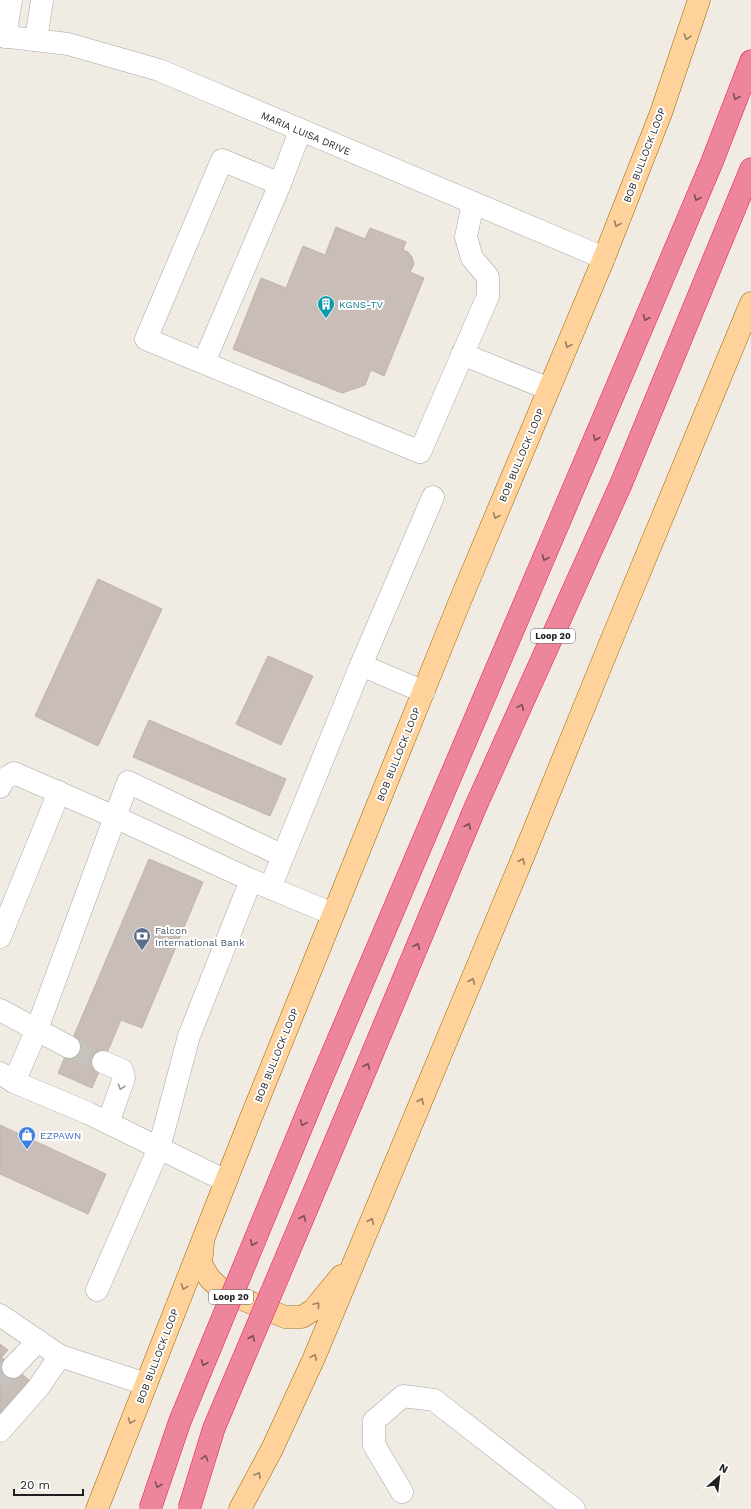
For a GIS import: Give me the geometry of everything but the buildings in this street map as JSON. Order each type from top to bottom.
[{"type":"highway","name":"Loop 20","points":[[150,1509],[180,1421],[318,1087],[634,348],[712,162],[751,61]]},
{"type":"highway","name":"Loop 20","points":[[189,1509],[214,1428],[475,808],[621,484],[751,169]]},
{"type":"main road","name":"BOB BULLOCK LOOP","points":[[101,1500],[203,1238],[333,914],[604,258],[661,113],[699,0]]},
{"type":"main road","points":[[240,1509],[272,1449],[314,1358],[523,857],[609,646],[748,316]]},
{"type":"main road","points":[[203,1238],[201,1264],[210,1279],[223,1291],[285,1318],[302,1317],[313,1310],[356,1257]]},
{"type":"main road","points":[[83,1509],[101,1500]]},
{"type":"street","points":[[3,37],[11,0]]},
{"type":"street","points":[[36,40],[42,0]]},
{"type":"street","name":"MARIA LUISA DRIVE","points":[[3,37],[68,44],[158,70],[604,258]]},
{"type":"street","points":[[204,362],[280,184],[300,130]]},
{"type":"street","points":[[280,184],[222,160],[146,339],[420,452],[488,296],[488,277],[472,258],[466,237],[473,203]]},
{"type":"street","points":[[462,354],[549,389]]},
{"type":"street","points":[[97,1290],[159,1148],[189,1036],[260,884],[283,856],[433,496]]},
{"type":"street","points":[[362,665],[424,692]]},
{"type":"street","points":[[0,787],[2,780],[14,773],[115,817],[260,884],[333,914]]},
{"type":"street","points":[[226,1181],[88,1113],[7,1078],[37,1029],[128,782],[283,856]]},
{"type":"street","points":[[0,937],[59,792]]},
{"type":"street","points":[[0,1010],[69,1047]]},
{"type":"street","points":[[103,1062],[122,1070],[124,1078],[108,1123]]},
{"type":"street","points":[[0,1315],[60,1356],[146,1384]]},
{"type":"street","points":[[13,1367],[38,1340]]},
{"type":"street","points":[[0,1431],[38,1388],[60,1356]]},
{"type":"street","points":[[402,1492],[374,1445],[374,1421],[403,1396],[434,1400],[574,1509]]},
{"type":"tunnel","points":[[69,1047],[103,1062]]},
{"type":"tunnel","points":[[0,1382],[13,1367]]},
{"type":"place","name":"KGNS-TV","points":[[326,319]]},
{"type":"place","name":"Falcon International Bank","points":[[142,951]]},
{"type":"place","name":"EZPAWN","points":[[27,1150]]}]
